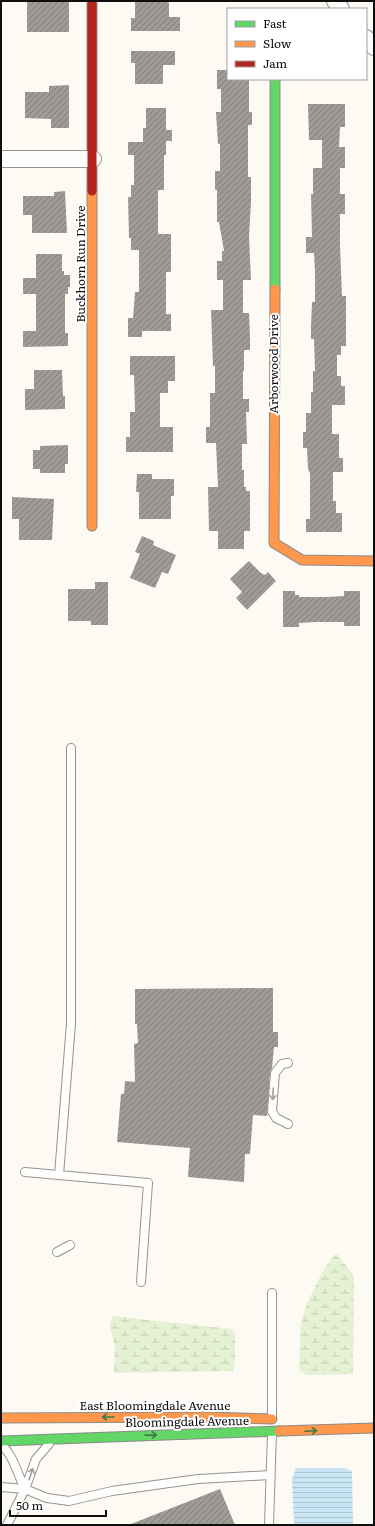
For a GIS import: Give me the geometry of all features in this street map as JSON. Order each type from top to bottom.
[{"type":"street","name":"Buckhorn Run Drive","points":[[92,1],[92,526]]},
{"type":"street","points":[[367,39],[374,47]]},
{"type":"street","name":"Arborwood Drive","points":[[275,80],[274,543],[302,560],[374,561]]},
{"type":"street","points":[[1,159],[93,159]]},
{"type":"street","name":"East Bloomingdale Avenue","points":[[1,1418],[206,1417],[285,1420]]},
{"type":"street","points":[[305,1421],[356,1428]]},
{"type":"street","name":"Bloomingdale Avenue","points":[[1,1443],[56,1439],[374,1428]]},
{"type":"lane","points":[[59,1175],[71,1023],[71,748]]},
{"type":"lane","points":[[288,1063],[282,1064],[275,1073],[272,1111],[276,1118],[288,1124]]},
{"type":"lane","points":[[25,1172],[148,1183],[141,1282]]},
{"type":"lane","points":[[57,1252],[70,1245]]},
{"type":"lane","points":[[269,1525],[272,1432],[272,1293]]},
{"type":"lane","points":[[7,1525],[25,1489],[40,1452],[56,1439]]},
{"type":"lane","points":[[1,1443],[12,1457],[18,1475],[25,1489]]},
{"type":"lane","points":[[1,1487],[25,1489],[47,1498],[69,1501],[112,1491],[198,1479],[270,1475]]},
{"type":"green space","points":[[337,1254],[354,1276],[353,1374],[307,1375],[300,1371],[299,1367],[302,1320],[311,1295],[321,1274],[332,1258]]},
{"type":"green space","points":[[112,1316],[231,1329],[235,1333],[235,1361],[233,1371],[114,1373],[115,1348],[110,1325]]},
{"type":"water","points":[[296,1468],[345,1468],[352,1471],[353,1525],[294,1525],[292,1479]]},
{"type":"building","points":[[69,1],[69,32],[27,32],[27,2]]},
{"type":"building","points":[[135,1],[169,1],[169,17],[180,17],[180,31],[131,31],[131,18],[135,18]]},
{"type":"building","points":[[131,51],[175,51],[175,65],[163,65],[163,84],[135,84],[135,63],[131,63]]},
{"type":"building","points":[[217,70],[227,70],[227,80],[249,80],[249,112],[252,112],[252,125],[248,125],[248,177],[251,177],[249,236],[251,280],[243,280],[243,313],[249,313],[250,337],[250,350],[244,350],[243,371],[243,399],[249,399],[249,412],[246,412],[247,444],[242,444],[242,470],[244,470],[244,487],[246,487],[246,491],[250,491],[250,531],[244,531],[244,549],[218,549],[218,531],[209,531],[208,487],[218,487],[216,443],[206,443],[206,427],[210,427],[210,393],[215,393],[215,366],[213,366],[211,310],[223,310],[223,280],[217,280],[217,261],[222,261],[222,251],[224,251],[219,222],[217,222],[217,190],[215,190],[215,171],[220,171],[220,144],[218,144],[216,112],[221,112],[221,89],[217,89]]},
{"type":"building","points":[[69,85],[69,128],[51,128],[51,119],[25,118],[25,92],[49,92],[49,86]]},
{"type":"building","points":[[308,104],[345,104],[345,127],[340,127],[339,147],[345,147],[345,168],[340,168],[340,194],[345,194],[345,214],[340,214],[340,245],[342,296],[346,296],[346,346],[341,346],[341,355],[337,355],[337,376],[341,376],[341,386],[345,386],[345,405],[332,405],[332,434],[339,434],[339,458],[343,458],[343,472],[333,472],[333,501],[336,501],[336,513],[342,513],[342,532],[306,532],[306,519],[310,519],[310,473],[308,469],[307,448],[303,448],[303,432],[306,432],[306,413],[311,413],[313,371],[315,371],[314,339],[311,339],[311,326],[312,302],[315,302],[315,272],[314,253],[306,253],[306,237],[312,237],[311,194],[313,194],[313,168],[322,168],[322,140],[309,140]]},
{"type":"building","points":[[146,108],[166,108],[166,130],[172,130],[172,141],[166,141],[166,155],[164,155],[164,190],[158,190],[158,234],[171,234],[171,272],[166,272],[166,314],[171,314],[171,331],[142,331],[142,337],[128,337],[128,318],[133,318],[135,292],[139,292],[139,250],[131,250],[131,238],[129,238],[128,197],[131,197],[131,185],[134,185],[134,155],[128,155],[128,142],[143,142],[143,128],[146,128]]},
{"type":"building","points":[[65,191],[67,233],[32,233],[32,215],[23,215],[23,196],[54,196],[54,192]]},
{"type":"building","points":[[36,254],[62,254],[62,271],[64,271],[64,275],[70,275],[70,287],[68,287],[68,294],[65,294],[65,333],[68,333],[68,346],[23,347],[23,331],[36,331],[36,294],[23,294],[23,278],[36,278]]},
{"type":"building","points":[[130,356],[175,356],[175,381],[168,381],[168,393],[160,393],[160,427],[173,427],[173,452],[126,452],[126,437],[130,437],[130,412],[135,412],[134,375],[130,375]]},
{"type":"building","points":[[34,370],[62,370],[65,409],[25,410],[25,389],[34,389]]},
{"type":"building","points":[[68,445],[68,464],[65,464],[65,473],[40,473],[40,469],[33,469],[33,450],[40,450],[40,446]]},
{"type":"building","points":[[137,474],[152,474],[152,479],[174,479],[174,496],[171,496],[171,519],[139,519],[139,492],[136,492]]},
{"type":"building","points":[[12,497],[54,499],[52,540],[19,540],[19,519],[12,519]]},
{"type":"building","points":[[142,536],[154,541],[153,545],[176,555],[168,574],[162,572],[155,588],[130,578],[140,554],[135,552]]},
{"type":"building","points":[[249,561],[261,573],[265,575],[268,572],[276,581],[247,610],[236,598],[242,592],[230,579]]},
{"type":"building","points":[[95,582],[108,582],[108,625],[91,625],[91,621],[68,621],[68,589],[95,589]]},
{"type":"building","points":[[283,591],[295,591],[295,595],[299,595],[299,597],[326,597],[344,596],[344,591],[360,591],[360,626],[344,626],[344,622],[317,622],[299,623],[299,627],[283,627]]},
{"type":"building","points":[[273,988],[273,1032],[278,1032],[278,1047],[274,1047],[272,1068],[270,1073],[267,1116],[253,1115],[250,1154],[245,1154],[244,1182],[188,1177],[190,1148],[117,1142],[121,1094],[124,1094],[125,1081],[135,1082],[134,1044],[138,1043],[137,1024],[135,1024],[135,989]]},
{"type":"building","points":[[220,1489],[235,1525],[131,1524]]},
{"type":"traffic: fast","points":[[275,80],[275,289]]},
{"type":"traffic: fast","points":[[1,1441],[279,1431]]},
{"type":"traffic: slow","points":[[92,191],[92,526]]},
{"type":"traffic: slow","points":[[275,289],[274,543],[302,560],[374,561]]},
{"type":"traffic: slow","points":[[1,1418],[206,1417],[272,1419]]},
{"type":"traffic: slow","points":[[279,1431],[374,1428]]},
{"type":"traffic: jam","points":[[92,1],[92,191]]}]
